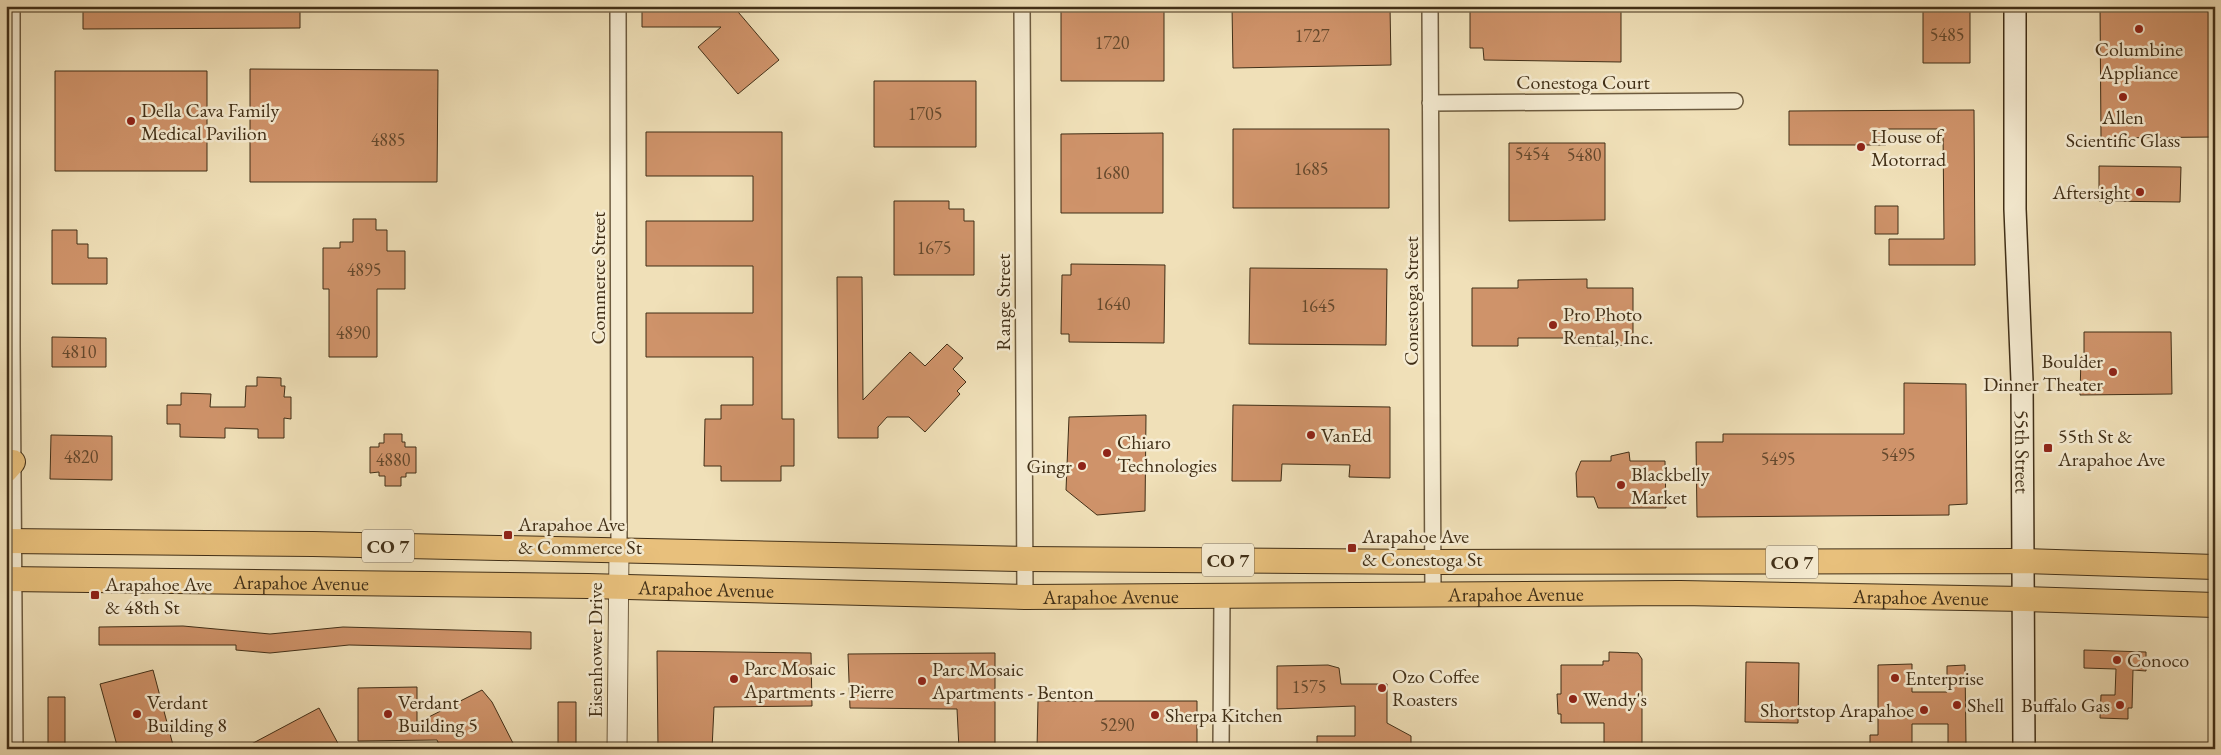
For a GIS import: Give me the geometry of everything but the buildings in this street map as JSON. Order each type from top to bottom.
[{"type":"main road","name":"55th Street","points":[[2015,6],[2015,209],[2022,381],[2024,749]]},
{"type":"main road","name":"Arapahoe Avenue","points":[[10,541],[618,550],[1024,559],[1432,562],[2023,561],[2215,567]]},
{"type":"main road","name":"Arapahoe Avenue","points":[[10,579],[618,588],[1025,597],[1680,594],[2024,599],[2215,605]]},
{"type":"street","points":[[12,6],[10,579],[15,749]]},
{"type":"street","name":"Commerce Street","points":[[618,6],[618,550]]},
{"type":"street","name":"Range Street","points":[[1022,6],[1025,597]]},
{"type":"street","name":"Conestoga Street","points":[[1430,6],[1433,595]]},
{"type":"street","name":"Conestoga Court","points":[[1430,103],[1736,101]]},
{"type":"street","name":"Eisenhower Drive","points":[[617,749],[618,550]]},
{"type":"street","points":[[1222,597],[1222,749]]},
{"type":"place","name":"Columbine Appliance","points":[[2139,29]]},
{"type":"place","name":"Allen Scientific Glass","points":[[2123,97]]},
{"type":"place","name":"Della Cava Family Medical Pavilion","points":[[131,121]]},
{"type":"place","name":"House of Motorrad","points":[[1861,147]]},
{"type":"place","name":"Aftersight","points":[[2140,192]]},
{"type":"place","name":"Pro Photo Rental, Inc.","points":[[1553,325]]},
{"type":"place","name":"Boulder Dinner Theater","points":[[2113,372]]},
{"type":"place","name":"VanEd","points":[[1311,435]]},
{"type":"place","name":"55th St & Arapahoe Ave","points":[[2048,448]]},
{"type":"place","name":"Chiaro Technologies","points":[[1107,453]]},
{"type":"place","name":"Gingr","points":[[1082,466]]},
{"type":"place","name":"Blackbelly Market","points":[[1621,485]]},
{"type":"place","name":"Arapahoe Ave & Commerce St","points":[[508,535]]},
{"type":"place","name":"Arapahoe Ave & Conestoga St","points":[[1352,548]]},
{"type":"place","name":"Arapahoe Ave & 48th St","points":[[95,595]]},
{"type":"place","name":"Conoco","points":[[2117,660]]},
{"type":"place","name":"Enterprise","points":[[1895,678]]},
{"type":"place","name":"Parc Mosaic Apartments - Pierre","points":[[734,679]]},
{"type":"place","name":"Parc Mosaic Apartments - Benton","points":[[922,681]]},
{"type":"place","name":"Ozo Coffee Roasters","points":[[1382,688]]},
{"type":"place","name":"Wendy's","points":[[1573,699]]},
{"type":"place","name":"Shell","points":[[1957,705]]},
{"type":"place","name":"Buffalo Gas","points":[[2120,705]]},
{"type":"place","name":"Shortstop Arapahoe","points":[[1924,710]]},
{"type":"place","name":"Verdant Building 8","points":[[137,714]]},
{"type":"place","name":"Verdant Building 5","points":[[388,714]]},
{"type":"place","name":"Sherpa Kitchen","points":[[1155,715]]}]
